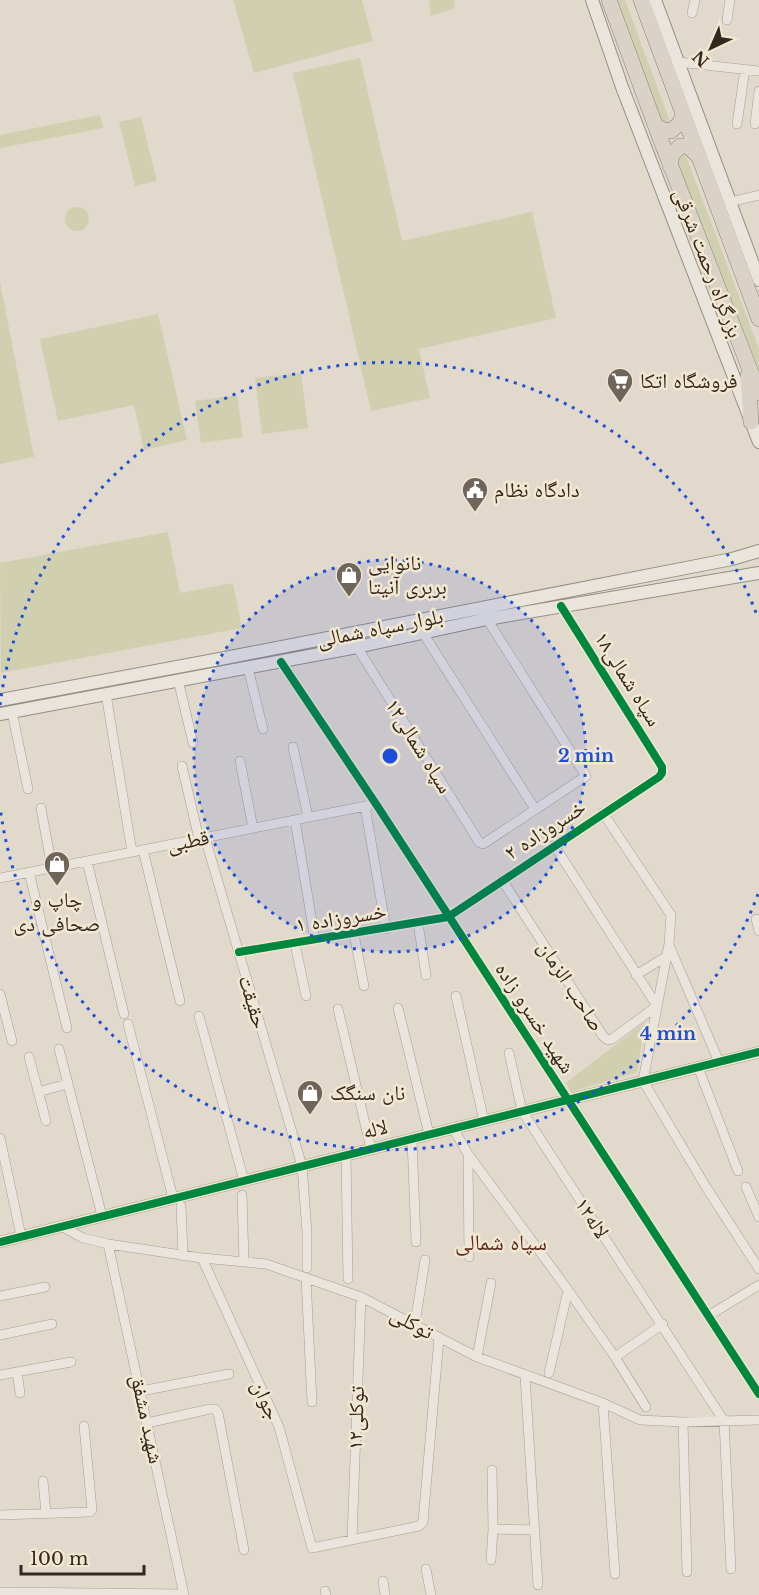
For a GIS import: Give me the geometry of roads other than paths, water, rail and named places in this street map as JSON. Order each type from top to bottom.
[{"type":"highway","points":[[609,0],[655,125],[663,130],[671,131],[680,123],[683,114],[641,0]]},
{"type":"highway","name":"بزرگراه رحمت شرقی","points":[[683,114],[759,319]]},
{"type":"highway","name":"بزرگراه رحمت شرقی","points":[[655,125],[759,393]]},
{"type":"highway","points":[[670,166],[672,155],[680,146],[688,146],[699,158]]},
{"type":"highway","points":[[746,361],[751,422]]},
{"type":"main road","points":[[592,0],[622,87],[759,442]]},
{"type":"main road","points":[[655,0],[759,280]]},
{"type":"main road","name":"بلوار سپاه شمالی","points":[[6,713],[67,695],[393,626],[732,559],[759,551]]},
{"type":"main road","name":"بلوار سپاه شمالی","points":[[0,700],[106,694],[281,662],[487,619],[759,573]]},
{"type":"main road","points":[[393,626],[395,639]]},
{"type":"street","points":[[692,13],[695,0]]},
{"type":"street","points":[[727,20],[730,0]]},
{"type":"street","points":[[678,62],[759,71]]},
{"type":"street","points":[[737,124],[745,69]]},
{"type":"street","points":[[755,124],[759,92]]},
{"type":"street","points":[[730,202],[759,195]]},
{"type":"street","name":"سپاه شمالی۱۸","points":[[561,606],[662,767],[662,773]]},
{"type":"street","points":[[423,633],[535,809],[585,776],[487,619]]},
{"type":"street","name":"سپاه شمالی۱۲","points":[[357,647],[479,842],[483,844],[535,809]]},
{"type":"street","name":"شهید خسرو زاده","points":[[281,662],[376,804],[759,1394]]},
{"type":"street","points":[[248,668],[263,729]]},
{"type":"street","points":[[178,680],[193,743]]},
{"type":"street","points":[[106,694],[132,852]]},
{"type":"street","points":[[6,713],[28,789]]},
{"type":"street","points":[[293,747],[308,818]]},
{"type":"street","points":[[240,761],[253,828]]},
{"type":"street","name":"حقیقت","points":[[182,766],[302,1166],[307,1232],[306,1273],[312,1402]]},
{"type":"street","name":"خسروزاده ۲","points":[[448,917],[662,773]]},
{"type":"street","name":"قطبی","points":[[0,878],[376,804]]},
{"type":"street","points":[[365,806],[387,928]]},
{"type":"street","points":[[41,807],[52,868]]},
{"type":"street","points":[[603,813],[669,911],[672,920],[643,1081],[706,1187],[759,1269]]},
{"type":"street","points":[[295,820],[315,940]]},
{"type":"street","points":[[554,845],[657,1006]]},
{"type":"street","points":[[143,850],[180,1001]]},
{"type":"street","points":[[87,861],[124,1014]]},
{"type":"street","points":[[29,872],[67,1028]]},
{"type":"street","name":"صاحب الزمان","points":[[502,880],[603,1036],[608,1040],[612,1039],[657,1006]]},
{"type":"street","name":"خسروزاده ۱","points":[[239,952],[448,917]]},
{"type":"street","points":[[756,919],[759,931]]},
{"type":"street","points":[[418,923],[426,975]]},
{"type":"street","points":[[354,934],[364,986]]},
{"type":"street","points":[[295,944],[306,996]]},
{"type":"street","points":[[669,944],[718,1062]]},
{"type":"street","points":[[636,975],[667,956]]},
{"type":"street","points":[[0,994],[12,1041]]},
{"type":"street","points":[[456,996],[484,1121]]},
{"type":"street","points":[[398,1008],[429,1134]]},
{"type":"street","points":[[338,1009],[372,1149]]},
{"type":"street","points":[[199,1016],[244,1180]]},
{"type":"street","points":[[128,1024],[177,1202],[183,1256]]},
{"type":"street","points":[[59,1049],[102,1216]]},
{"type":"street","name":"لاله","points":[[0,1242],[102,1216],[177,1202],[244,1180],[759,1052]]},
{"type":"street","points":[[509,1053],[522,1111]]},
{"type":"street","points":[[29,1057],[46,1121]]},
{"type":"street","points":[[698,1067],[738,1171]]},
{"type":"street","points":[[38,1092],[67,1084]]},
{"type":"street","name":"لاله۱۲","points":[[522,1111],[724,1420]]},
{"type":"street","points":[[453,1128],[468,1154],[615,1357],[646,1407]]},
{"type":"street","points":[[0,1138],[21,1236]]},
{"type":"street","points":[[412,1139],[416,1242]]},
{"type":"street","points":[[468,1154],[469,1257]]},
{"type":"street","points":[[346,1155],[348,1279]]},
{"type":"street","points":[[746,1187],[759,1216]]},
{"type":"street","points":[[242,1195],[244,1262]]},
{"type":"street","name":"توکلی","points":[[61,1226],[83,1238],[108,1244],[183,1256],[266,1264],[306,1273],[415,1323],[477,1357],[603,1403],[640,1420],[683,1422],[759,1420]]},
{"type":"street","name":"شهید مشفق","points":[[108,1244],[184,1595]]},
{"type":"street","name":"جوان","points":[[202,1258],[279,1428],[312,1548],[352,1539]]},
{"type":"street","points":[[415,1323],[425,1260]]},
{"type":"street","points":[[477,1357],[491,1283]]},
{"type":"street","points":[[708,1316],[759,1285]]},
{"type":"street","points":[[0,1296],[45,1287]]},
{"type":"street","points":[[549,1373],[568,1290]]},
{"type":"street","name":"توکلی۱۲","points":[[352,1539],[361,1297]]},
{"type":"street","points":[[0,1335],[52,1324]]},
{"type":"street","points":[[615,1357],[663,1324]]},
{"type":"street","points":[[352,1539],[419,1526],[423,1522],[439,1338]]},
{"type":"street","points":[[0,1375],[71,1362]]},
{"type":"street","points":[[17,1372],[21,1393]]},
{"type":"street","points":[[141,1390],[229,1374]]},
{"type":"street","points":[[525,1376],[538,1585]]},
{"type":"street","points":[[603,1403],[615,1574]]},
{"type":"street","points":[[147,1423],[210,1409],[218,1413],[244,1550]]},
{"type":"street","points":[[724,1420],[731,1569]]},
{"type":"street","points":[[683,1422],[687,1572]]},
{"type":"street","points":[[0,1515],[90,1512],[92,1510],[84,1426]]},
{"type":"street","points":[[491,1560],[492,1470]]},
{"type":"street","points":[[43,1481],[46,1513]]},
{"type":"street","points":[[493,1528],[535,1530]]},
{"type":"street","points":[[426,1569],[431,1595]]},
{"type":"street","points":[[383,1581],[385,1595]]},
{"type":"street","points":[[0,1592],[184,1595]]},
{"type":"place","name":"فروشگاه اتکا","points":[[620,404]]},
{"type":"place","name":"دادگاه نظام","points":[[475,513]]},
{"type":"place","name":"نانوایی بربری آنیتا","points":[[349,598]]},
{"type":"place","name":"چاپ و صحافی دی","points":[[57,887]]},
{"type":"place","name":"نان سنگک","points":[[310,1116]]},
{"type":"district","name":"سپاه شمالی","points":[[501,1242]]}]
